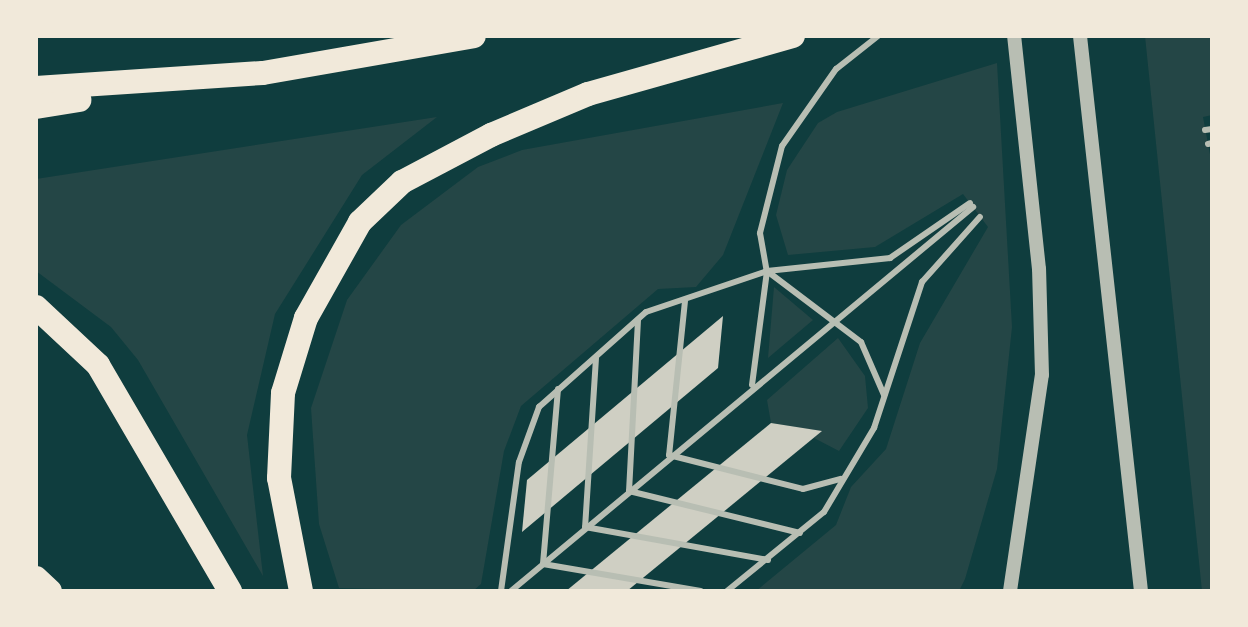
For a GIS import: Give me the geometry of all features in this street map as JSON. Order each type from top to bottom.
[{"type":"highway","points":[[36,107],[263,73],[474,36]]},
{"type":"highway","points":[[301,591],[279,478],[283,393],[306,318],[360,222],[402,182],[491,135],[588,94],[793,36]]},
{"type":"highway","points":[[36,88],[263,73]]},
{"type":"highway","points":[[36,307],[98,365],[230,591]]},
{"type":"highway","points":[[36,578],[50,591]]},
{"type":"street","points":[[1010,591],[1042,375],[1014,36]]},
{"type":"street","points":[[1080,36],[1141,591]]},
{"type":"lane","points":[[752,385],[767,271],[760,233],[782,146],[836,69],[878,36]]},
{"type":"lane","points":[[501,591],[525,437],[539,407],[638,320],[661,305],[685,301],[767,271],[890,258],[972,205],[752,385],[511,591]]},
{"type":"lane","points":[[727,591],[824,512],[884,398],[922,282],[980,217]]},
{"type":"lane","points":[[767,271],[861,342],[884,398]]},
{"type":"lane","points":[[669,455],[685,301]]},
{"type":"lane","points":[[629,491],[638,320]]},
{"type":"lane","points":[[585,527],[596,358]]},
{"type":"lane","points":[[543,564],[558,389]]},
{"type":"lane","points":[[669,455],[803,489],[841,479]]},
{"type":"lane","points":[[629,491],[800,533]]},
{"type":"lane","points":[[585,527],[768,560]]},
{"type":"lane","points":[[543,564],[701,591]]},
{"type":"shaded area","points":[[1145,36],[1212,36],[1212,115],[1203,117],[1212,165],[1212,591],[1202,591]]},
{"type":"shaded area","points":[[997,63],[1012,327],[997,469],[965,579],[959,591],[756,591],[836,525],[851,487],[886,449],[920,343],[988,227],[963,194],[875,247],[788,255],[776,215],[787,170],[818,123],[837,112]]},
{"type":"shaded area","points":[[783,103],[723,255],[696,287],[658,289],[521,406],[504,451],[481,584],[473,591],[339,588],[319,524],[311,408],[347,300],[401,225],[478,167],[522,150]]},
{"type":"shaded area","points":[[437,117],[362,175],[275,314],[247,435],[263,576],[138,360],[111,327],[36,271],[36,179]]},
{"type":"shaded area","points":[[774,287],[813,320],[768,358]]},
{"type":"shaded area","points":[[838,338],[865,376],[868,408],[839,451],[814,438],[821,431],[771,423],[767,400]]},
{"type":"building","points":[[723,316],[718,368],[522,532],[527,480]]},
{"type":"building","points":[[771,423],[822,431],[627,591],[566,591]]}]
